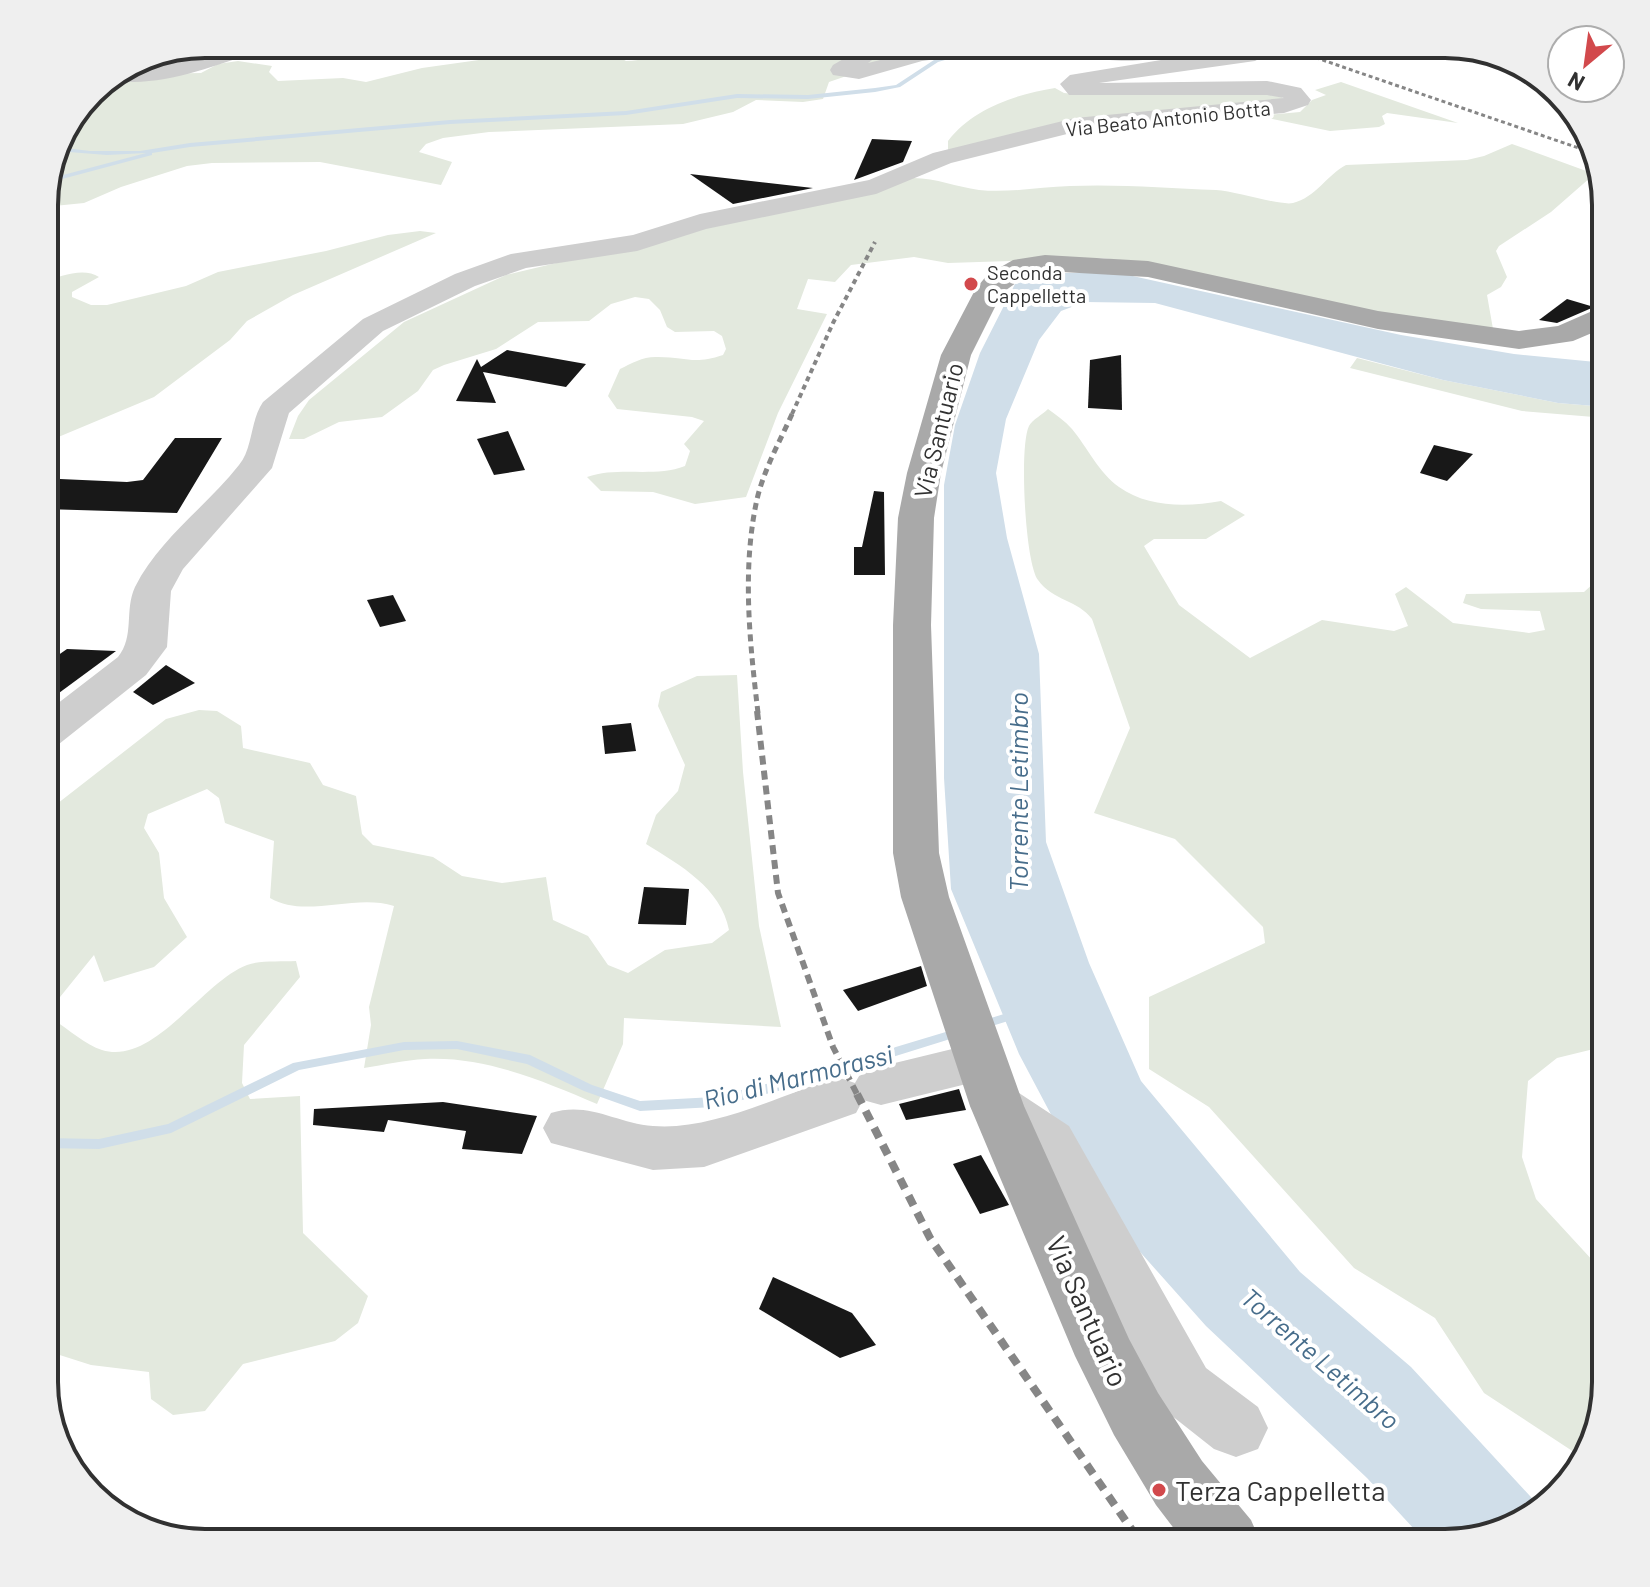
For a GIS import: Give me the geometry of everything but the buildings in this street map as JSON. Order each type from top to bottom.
[{"type":"main road","name":"Via Santuario","points":[[1216,1529],[1179,1483],[1136,1414],[1106,1356],[989,1084],[925,897],[916,853],[912,625],[916,518],[924,473],[956,355],[989,290],[997,281],[1023,266],[1081,263],[1170,272],[1378,320],[1519,340],[1562,335],[1592,323]]},
{"type":"street","points":[[138,74],[218,58]]},
{"type":"street","points":[[861,58],[841,70],[847,73],[863,71],[906,58]]},
{"type":"street","name":"Via Beato Antonio Botta","points":[[58,724],[132,666],[147,647],[152,591],[167,564],[255,468],[262,456],[266,427],[274,409],[373,325],[465,280],[521,260],[637,243],[700,222],[876,186],[942,158],[1075,125],[1284,106],[1300,100],[1293,93],[1267,88],[1089,92],[1071,86],[1078,80],[1129,71],[1231,58]]},
{"type":"street","points":[[805,177],[823,179],[840,194]]},
{"type":"street","points":[[570,1128],[653,1148],[704,1145],[859,1091],[989,1084],[1050,1141],[1184,1388],[1236,1428]]},
{"type":"shaded area","points":[[918,58],[864,70],[829,82],[823,99],[803,102],[756,100],[733,112],[683,124],[489,132],[443,138],[426,144],[419,152],[452,162],[441,185],[320,162],[212,163],[187,166],[121,187],[84,203],[58,206],[63,167],[83,123],[108,95],[134,77],[201,73],[218,64],[238,61],[272,66],[269,72],[278,81],[343,78],[366,82],[422,68],[486,59]]},
{"type":"shaded area","points":[[1341,82],[1458,123],[1387,113],[1382,116],[1385,124],[1379,127],[1330,131],[1258,116],[1300,112],[1312,100],[1326,95],[1315,90]]},
{"type":"shaded area","points":[[1055,88],[1064,93],[1085,95],[1261,92],[1283,99],[948,150],[948,141],[982,112],[1025,94]]},
{"type":"shaded area","points":[[1512,144],[1588,172],[1589,178],[1551,212],[1499,246],[1496,251],[1507,277],[1501,287],[1487,295],[1493,329],[1402,320],[1155,265],[1103,258],[948,263],[914,257],[851,265],[835,282],[808,279],[797,309],[827,314],[778,413],[746,497],[695,504],[653,492],[601,491],[587,477],[685,466],[690,451],[684,444],[704,421],[617,409],[608,396],[620,369],[638,360],[668,357],[704,360],[723,355],[726,349],[722,336],[714,331],[675,332],[667,327],[660,310],[649,299],[635,297],[611,304],[589,321],[538,322],[496,349],[433,370],[418,391],[382,417],[339,422],[304,439],[289,439],[298,416],[309,400],[404,322],[506,275],[913,178],[990,191],[1088,186],[1216,190],[1293,203],[1308,196],[1346,165],[1467,160]]},
{"type":"shaded area","points":[[420,231],[436,233],[293,295],[247,321],[230,340],[154,397],[58,437],[58,277],[86,273],[99,277],[72,292],[72,297],[91,305],[107,305],[186,286],[218,272],[326,251],[388,235]]},
{"type":"shaded area","points":[[1357,358],[1443,380],[1558,403],[1592,406],[1592,417],[1522,411],[1350,368]]},
{"type":"shaded area","points":[[1048,409],[1072,429],[1105,475],[1130,494],[1168,504],[1221,501],[1245,515],[1206,539],[1154,539],[1144,546],[1179,605],[1250,658],[1322,620],[1394,631],[1408,626],[1395,594],[1406,587],[1453,623],[1529,633],[1545,630],[1540,611],[1481,609],[1463,603],[1466,594],[1584,592],[1592,585],[1592,1049],[1557,1058],[1528,1081],[1522,1157],[1536,1199],[1592,1260],[1591,1401],[1574,1452],[1484,1393],[1435,1318],[1354,1268],[1209,1107],[1149,1069],[1149,997],[1265,943],[1263,927],[1175,839],[1094,813],[1130,728],[1092,619],[1080,608],[1044,587],[1033,569],[1025,504],[1024,456],[1030,424]]},
{"type":"shaded area","points":[[737,675],[743,772],[759,926],[781,1027],[624,1018],[623,1044],[597,1104],[535,1079],[470,1062],[425,1059],[364,1068],[371,1025],[369,1007],[394,906],[363,902],[299,906],[270,898],[274,841],[225,823],[219,798],[207,789],[148,814],[144,828],[159,853],[164,898],[187,937],[154,967],[104,982],[94,955],[58,1000],[58,803],[166,719],[199,710],[217,711],[241,726],[243,748],[310,763],[323,785],[356,796],[362,834],[373,845],[433,857],[462,876],[502,883],[546,877],[553,920],[588,936],[608,965],[628,973],[665,950],[712,943],[729,930],[717,902],[685,869],[646,844],[656,815],[678,791],[685,765],[658,706],[661,692],[697,676]]},
{"type":"shaded area","points":[[296,961],[300,977],[244,1045],[242,1083],[250,1099],[300,1096],[303,1233],[368,1296],[358,1323],[335,1341],[243,1364],[205,1411],[173,1415],[151,1399],[149,1372],[91,1365],[58,1354],[58,1023],[96,1048],[121,1052],[159,1035],[230,974],[247,965]]},
{"type":"water","name":"Torrente Letimbro","points":[[1051,273],[1119,273],[1401,335],[1514,354],[1592,362],[1592,406],[1558,403],[1443,380],[1155,303],[1085,302],[1061,311],[1039,340],[1006,419],[996,473],[1007,538],[1039,654],[1046,842],[1089,963],[1141,1081],[1300,1272],[1411,1367],[1533,1499],[1501,1518],[1455,1529],[1414,1529],[1367,1478],[1206,1326],[1100,1207],[1019,1054],[951,889],[944,778],[944,485],[955,425],[980,353],[1015,284]]},
{"type":"waterway","points":[[69,150],[107,154],[157,151],[190,145],[450,122],[626,113],[737,96],[808,97],[875,90],[898,86],[936,61],[946,58]]},
{"type":"waterway","points":[[61,178],[150,154]]},
{"type":"waterway","name":"Rio di Marmorassi","points":[[982,1025],[1017,1014]]},
{"type":"waterway","name":"Rio di Marmorassi","points":[[58,1143],[99,1144],[171,1128],[297,1066],[404,1046],[457,1045],[530,1060],[588,1088],[640,1106],[714,1102],[806,1079],[959,1032]]},
{"type":"railway","points":[[1317,58],[1581,149]]},
{"type":"railway","points":[[792,414],[833,323],[875,242]]},
{"type":"railway","points":[[758,713],[748,582],[752,530],[762,481],[793,412]]},
{"type":"railway","points":[[757,711],[778,893],[833,1047],[858,1096]]},
{"type":"railway","points":[[857,1094],[930,1238],[1131,1529]]},
{"type":"place","name":"Seconda Cappelletta","points":[[971,284]]},
{"type":"place","name":"Terza Cappelletta","points":[[1159,1490]]}]
